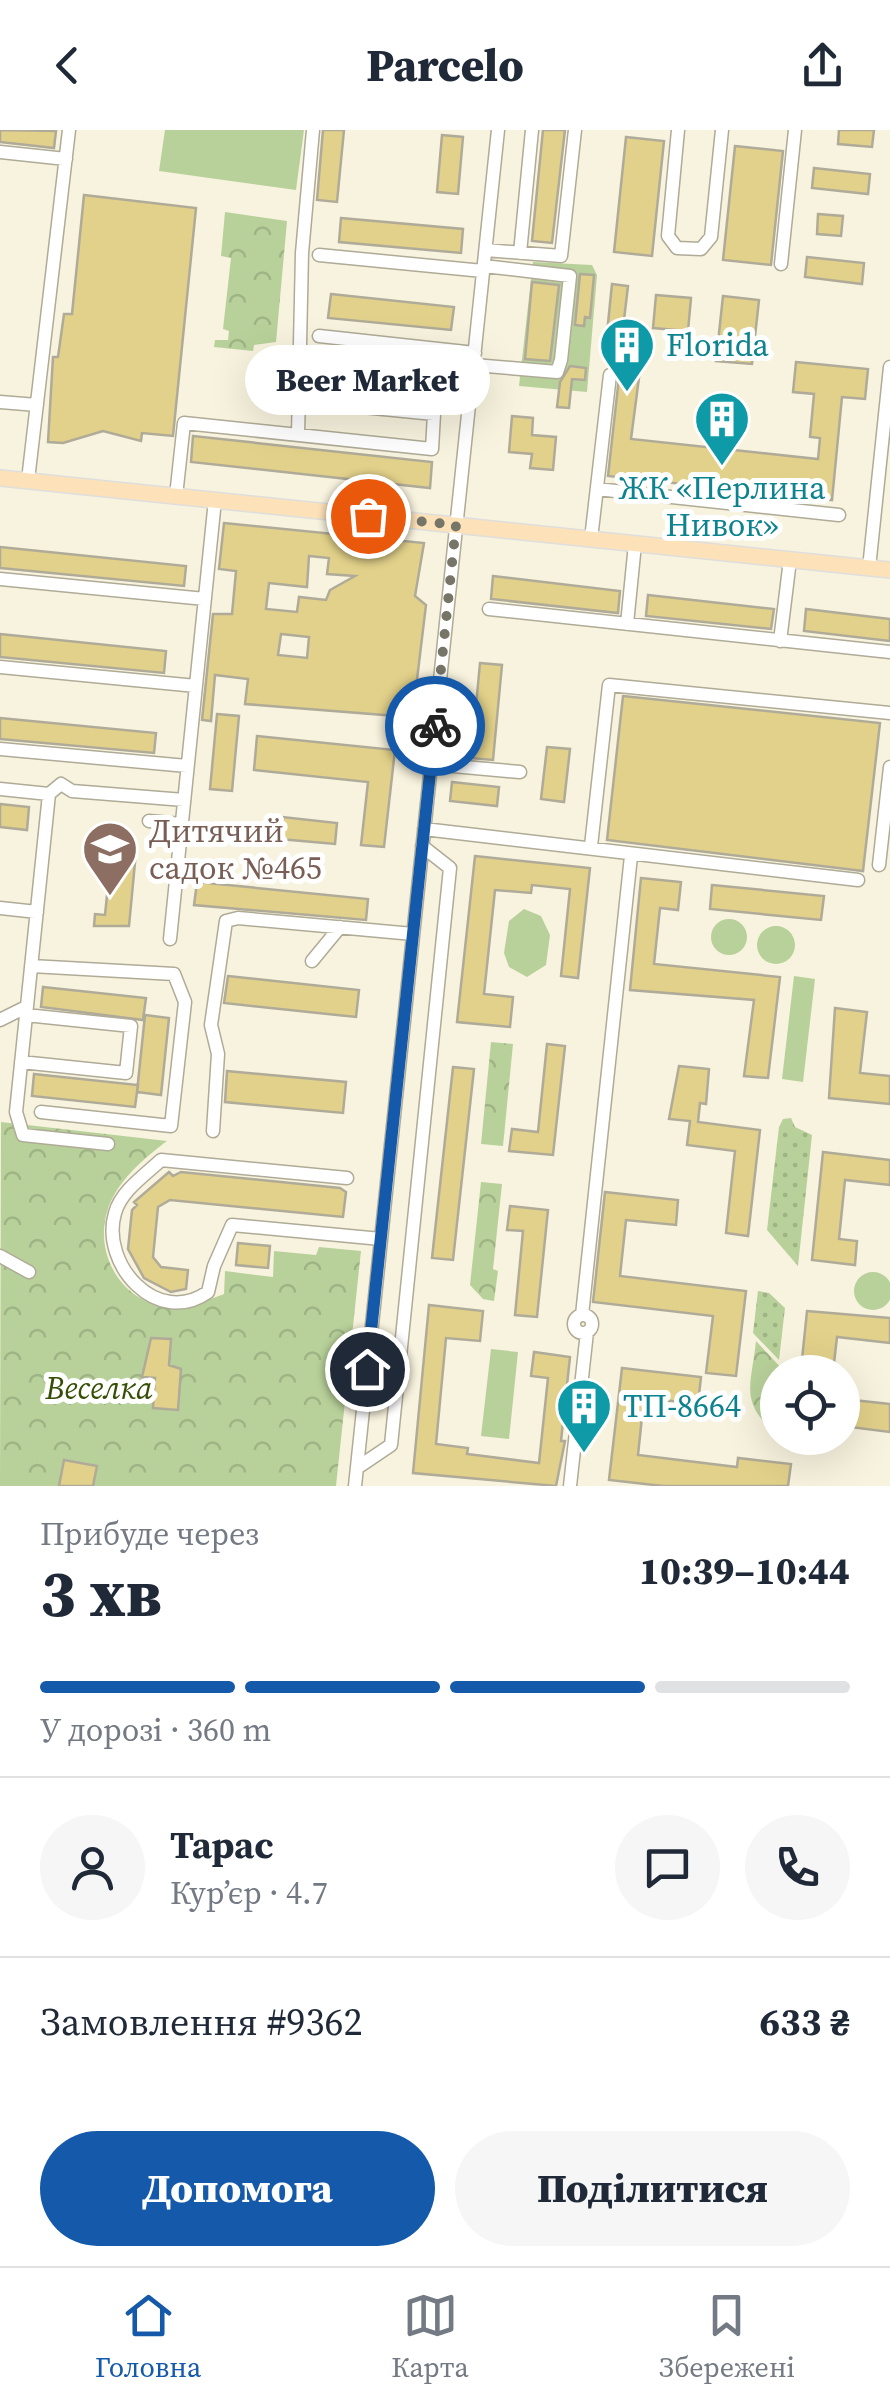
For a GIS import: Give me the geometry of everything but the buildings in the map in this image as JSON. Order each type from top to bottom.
[{"type":"main road","points":[[0,478],[890,570]]},
{"type":"street","points":[[28,480],[69,130]]},
{"type":"street","points":[[298,435],[302,401],[302,252],[313,130]]},
{"type":"street","points":[[355,1486],[498,130]]},
{"type":"street","points":[[520,252],[532,130]]},
{"type":"street","points":[[486,250],[561,256],[574,130]]},
{"type":"street","points":[[678,130],[668,236],[676,248],[702,249],[711,237],[722,130]]},
{"type":"street","points":[[780,264],[795,130]]},
{"type":"street","points":[[0,152],[66,159]]},
{"type":"street","points":[[318,336],[556,372],[561,360],[570,276],[320,255]]},
{"type":"street","points":[[869,568],[884,490],[890,367]]},
{"type":"street","points":[[591,539],[610,376]]},
{"type":"street","points":[[176,496],[184,422],[432,449],[434,414],[302,401]]},
{"type":"street","points":[[0,402],[37,405]]},
{"type":"street","points":[[597,489],[839,515]]},
{"type":"street","points":[[170,939],[215,500]]},
{"type":"street","points":[[628,624],[635,544]]},
{"type":"street","points":[[780,641],[790,560]]},
{"type":"street","points":[[0,578],[205,599]]},
{"type":"street","points":[[489,609],[890,652]]},
{"type":"street","points":[[0,667],[196,686]]},
{"type":"street","points":[[591,846],[609,685],[890,713]]},
{"type":"street","points":[[0,749],[187,766]]},
{"type":"street","points":[[431,764],[520,772]]},
{"type":"street","points":[[880,864],[890,767]]},
{"type":"street","points":[[108,1144],[23,1136],[16,1112],[49,794],[60,784],[72,791],[184,800]]},
{"type":"street","points":[[0,790],[49,794]]},
{"type":"street","points":[[149,821],[182,824]]},
{"type":"street","points":[[424,829],[858,880]]},
{"type":"street","points":[[357,1468],[391,1445],[408,1290],[450,868],[422,846]]},
{"type":"street","points":[[570,1486],[591,1322],[582,1315],[630,856]]},
{"type":"street","points":[[0,908],[38,912]]},
{"type":"street","points":[[214,1130],[218,1054],[211,1025],[226,921],[238,918],[413,934]]},
{"type":"street","points":[[312,961],[340,927]]},
{"type":"street","points":[[31,966],[174,974],[185,1002],[171,1126],[40,1112]]},
{"type":"street","points":[[0,1020],[26,1011],[131,1026],[126,1073],[21,1062]]},
{"type":"street","points":[[347,1178],[161,1160],[126,1194],[115,1212],[111,1246],[121,1268],[147,1294],[165,1301],[194,1299],[208,1292],[214,1266],[232,1226],[381,1240]]},
{"type":"street","points":[[0,1256],[30,1272]]},
{"type":"green space","points":[[165,130],[304,130],[296,190],[159,171]]},
{"type":"green space","points":[[225,212],[287,221],[276,342],[254,345],[253,351],[214,347],[215,340],[228,340],[229,331],[223,329],[231,258],[221,256]]},
{"type":"green space","points":[[533,262],[592,265],[597,275],[587,392],[519,386]]},
{"type":"green space","points":[[524,909],[541,916],[550,935],[546,965],[527,977],[509,967],[504,953],[509,921]]},
{"type":"green space","points":[[729,919],[742,924],[747,937],[742,950],[729,955],[716,950],[711,937],[716,924]]},
{"type":"green space","points":[[776,926],[789,932],[795,945],[789,958],[776,964],[763,958],[757,945],[763,932]]},
{"type":"green space","points":[[794,976],[815,979],[803,1082],[782,1079]]},
{"type":"green space","points":[[491,1042],[513,1044],[503,1146],[481,1144]]},
{"type":"green space","points":[[791,1118],[795,1127],[812,1135],[798,1266],[767,1230],[779,1127],[783,1119]]},
{"type":"green space","name":"Веселка","points":[[1,1122],[167,1141],[123,1181],[111,1201],[104,1227],[104,1243],[114,1271],[123,1284],[147,1302],[178,1306],[224,1294],[225,1271],[273,1277],[274,1251],[316,1255],[319,1247],[361,1251],[336,1486],[0,1486]]},
{"type":"green space","points":[[481,1182],[502,1184],[493,1269],[498,1271],[494,1301],[483,1299],[470,1285]]},
{"type":"green space","points":[[866,1274],[880,1274],[890,1284],[890,1298],[880,1308],[866,1308],[856,1298],[856,1284]]},
{"type":"green space","points":[[758,1291],[769,1293],[785,1308],[780,1355],[774,1355],[753,1333]]},
{"type":"green space","points":[[756,1341],[769,1355],[760,1355],[760,1417],[752,1403],[750,1382]]},
{"type":"green space","points":[[491,1349],[518,1352],[509,1439],[481,1436]]},
{"type":"way so far","points":[[368,516],[456,525],[435,726]]},
{"type":"place","name":"Florida","points":[[627,394]]},
{"type":"place","name":"ЖК «Перлина Нивок»","points":[[722,468]]},
{"type":"place","name":"Beer Market","points":[[368,516]]},
{"type":"place","name":"Дитячий садок №465","points":[[110,898]]},
{"type":"place","name":"ТП-8664","points":[[584,1455]]},
{"type":"route","points":[[367,1369],[435,726]]}]
